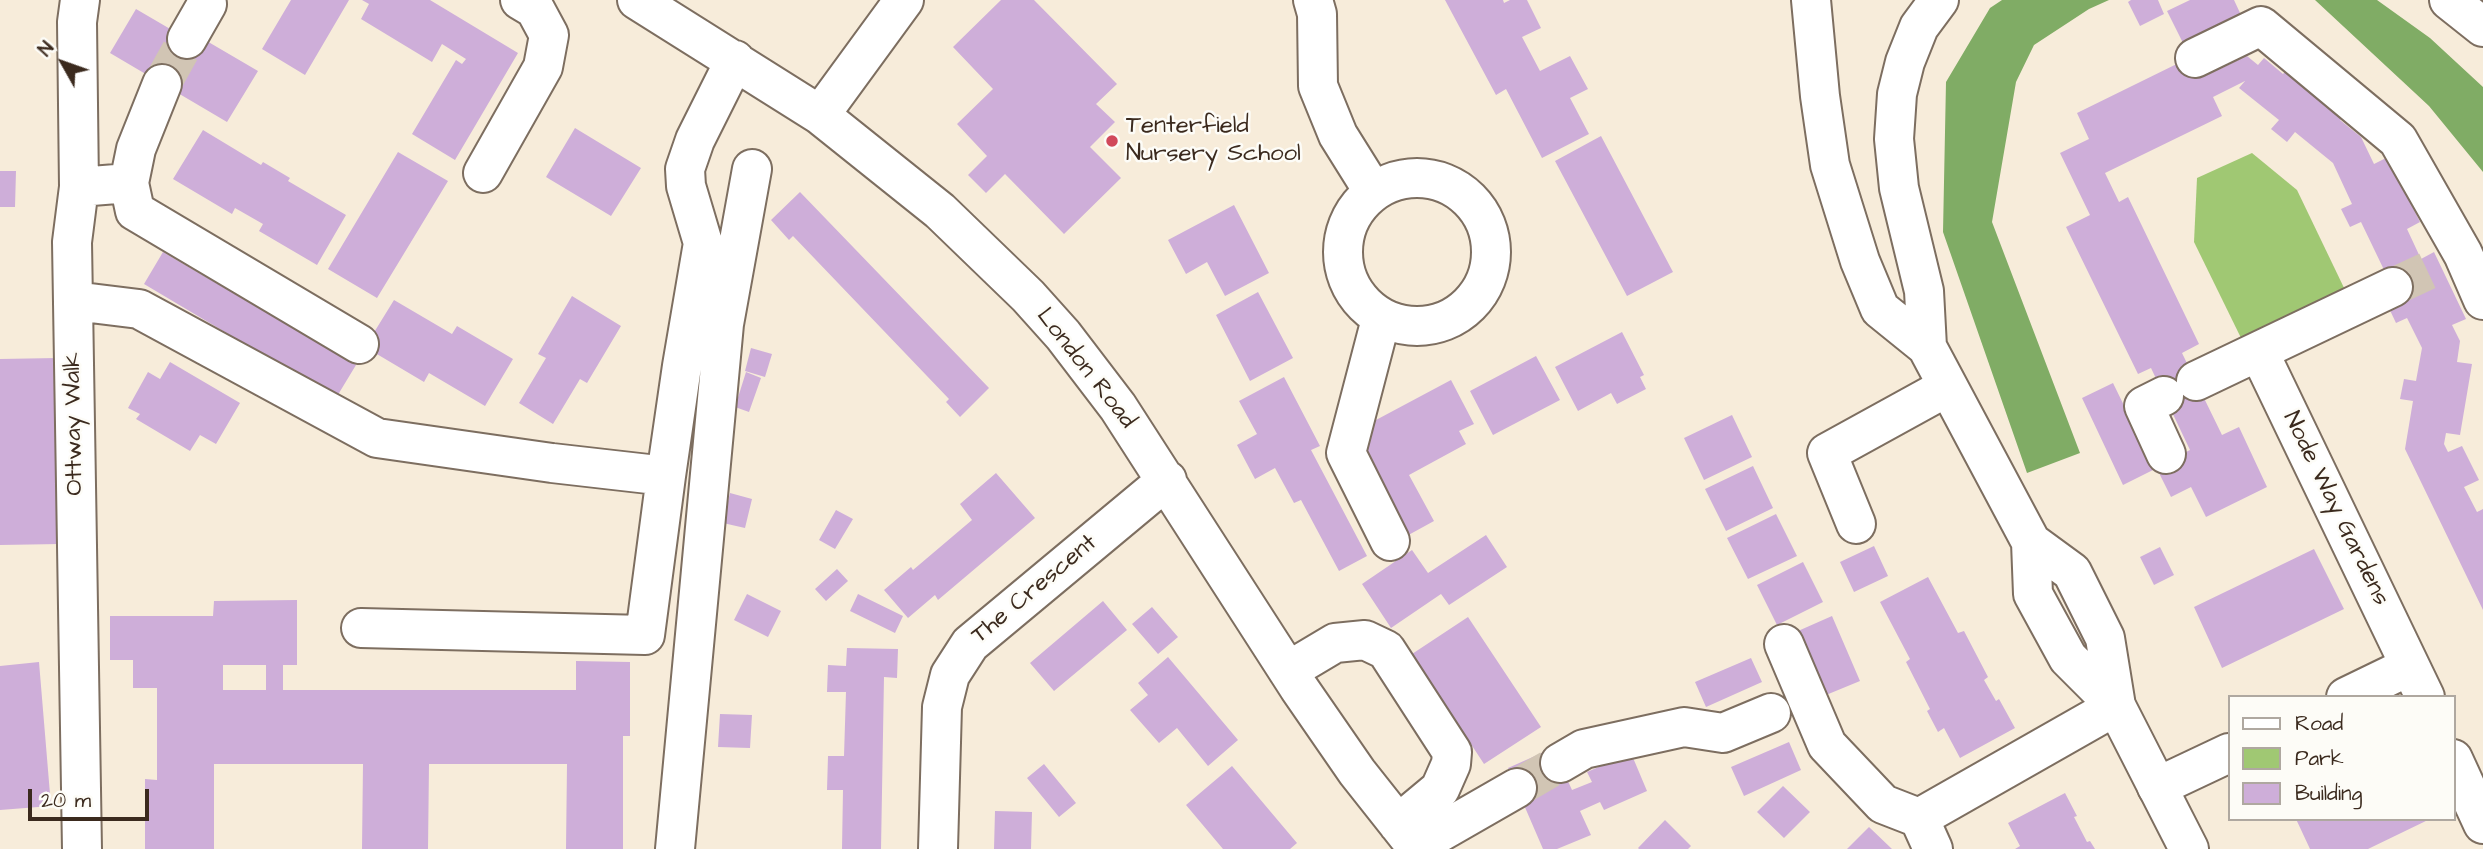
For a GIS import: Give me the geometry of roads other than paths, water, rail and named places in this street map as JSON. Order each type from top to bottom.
[{"type":"main road","name":"Ottway Walk","points":[[80,0],[77,22],[79,187],[72,243],[82,849]]},
{"type":"main road","points":[[483,173],[543,67],[549,35],[535,9],[520,0]]},
{"type":"main road","name":"London Road","points":[[637,0],[820,115],[940,211],[1028,296],[1092,371],[1167,480],[1344,754],[1411,840]]},
{"type":"main road","points":[[820,115],[904,0]]},
{"type":"main road","points":[[1313,0],[1317,13],[1318,86],[1338,135],[1373,191]]},
{"type":"main road","points":[[1811,0],[1830,165],[1849,228],[1880,309],[1927,347]]},
{"type":"main road","points":[[1939,0],[1919,27],[1905,62],[1898,94],[1895,139],[1899,188],[1924,291],[1927,347],[2031,542],[2072,572],[2105,638],[2116,706],[2189,849]]},
{"type":"main road","points":[[2448,0],[2483,27]]},
{"type":"main road","points":[[187,39],[209,1]]},
{"type":"main road","points":[[2195,58],[2261,26],[2398,140],[2451,260],[2483,300]]},
{"type":"main road","points":[[361,628],[645,635],[682,366],[703,243],[685,186],[685,169],[695,140],[735,60]]},
{"type":"main road","points":[[162,84],[136,149],[129,183],[135,211],[359,344]]},
{"type":"main road","points":[[675,849],[724,324],[752,169]]},
{"type":"main road","points":[[1418,177],[1442,181],[1464,193],[1480,211],[1489,233],[1492,257],[1486,281],[1473,302],[1454,317],[1431,326],[1406,326],[1381,318],[1362,303],[1348,282],[1342,257],[1345,232],[1355,209],[1373,191],[1394,180],[1418,177]]},
{"type":"main road","points":[[79,187],[129,183]]},
{"type":"main road","points":[[2166,454],[2144,406],[2393,287]]},
{"type":"main road","points":[[74,301],[139,309],[377,438],[666,476]]},
{"type":"main road","points":[[1381,318],[1346,453],[1390,541]]},
{"type":"main road","name":"Node Way Gardens","points":[[2259,352],[2417,681],[2355,695]]},
{"type":"main road","points":[[1856,524],[1827,453],[1947,387]]},
{"type":"main road","name":"The Crescent","points":[[938,849],[942,707],[950,675],[970,644],[1167,480]]},
{"type":"main road","points":[[1288,671],[1335,643],[1365,640],[1386,650],[1451,752],[1451,764],[1440,789],[1411,840]]},
{"type":"main road","points":[[1783,644],[1827,745],[1882,803],[1926,834],[2116,706]]},
{"type":"main road","points":[[1560,763],[1584,749],[1684,727],[1723,733],[1771,713]]},
{"type":"main road","points":[[2157,787],[2228,753]]},
{"type":"main road","points":[[2455,763],[2483,824]]},
{"type":"main road","points":[[1411,840],[1517,788]]},
{"type":"tunnel","points":[[162,84],[187,39]]},
{"type":"tunnel","points":[[2393,287],[2440,265]]},
{"type":"tunnel","points":[[1517,788],[1560,763]]},
{"type":"place","name":"Tenterfield Nursery School","points":[[1112,141]]}]
